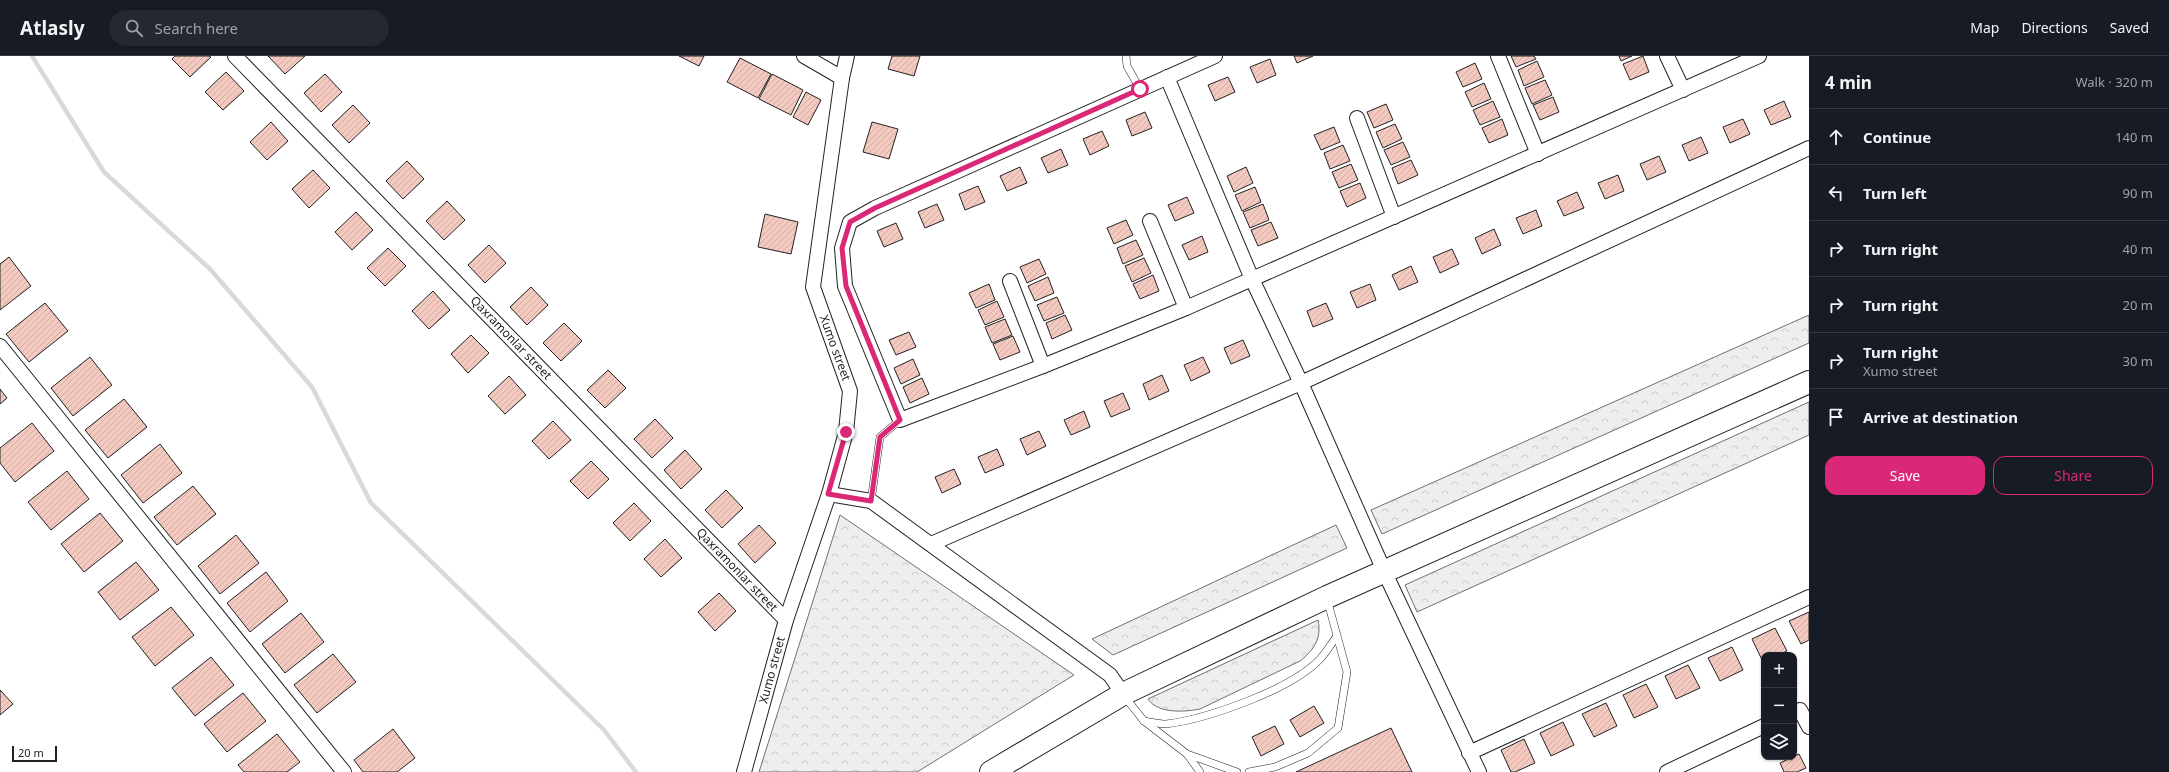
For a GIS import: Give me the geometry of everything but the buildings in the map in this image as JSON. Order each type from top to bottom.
[{"type":"main road","points":[[991,772],[1123,694],[1327,597],[1809,382]]},
{"type":"street","name":"Qaxramonlar street","points":[[235,56],[786,620]]},
{"type":"street","points":[[804,56],[842,78]]},
{"type":"street","name":"Xumo street","points":[[744,772],[786,620],[828,494],[846,432],[850,390],[813,287],[842,78],[847,56]]},
{"type":"street","points":[[1215,56],[882,205],[850,222],[842,248],[846,286],[900,420],[1043,366],[1186,308],[1760,56]]},
{"type":"street","points":[[1498,56],[1538,154]]},
{"type":"street","points":[[1666,56],[1683,90]]},
{"type":"street","points":[[1167,77],[1252,280],[1301,382],[1384,572],[1479,772]]},
{"type":"street","points":[[1357,118],[1394,217]]},
{"type":"street","points":[[931,544],[1301,382],[1809,148]]},
{"type":"street","points":[[1150,221],[1186,308]]},
{"type":"street","points":[[1010,281],[1043,366]]},
{"type":"street","points":[[0,346],[344,772]]},
{"type":"street","points":[[828,494],[871,501],[1110,675],[1123,694]]},
{"type":"street","points":[[1469,753],[1809,597]]},
{"type":"street","points":[[1801,709],[1809,728]]},
{"type":"street","points":[[1667,772],[1761,727]]},
{"type":"lane","points":[[1126,56],[1128,66],[1140,89]]},
{"type":"lane","points":[[871,501],[880,437],[900,420]]},
{"type":"lane","points":[[1249,772],[1275,767],[1308,753],[1338,728],[1347,672],[1327,597]]},
{"type":"lane","points":[[1144,721],[1164,724],[1210,715],[1251,698],[1294,679],[1318,661],[1337,636]]},
{"type":"lane","points":[[1123,694],[1144,721],[1187,754],[1200,772]]},
{"type":"lane","points":[[1187,754],[1237,772]]},
{"type":"green space","points":[[1809,315],[1809,343],[1382,534],[1371,510]]},
{"type":"green space","points":[[1809,402],[1809,435],[1417,612],[1405,585]]},
{"type":"green space","points":[[840,515],[1074,675],[917,772],[759,772]]},
{"type":"green space","points":[[1336,525],[1347,548],[1113,655],[1092,639]]},
{"type":"green space","points":[[1318,620],[1319,632],[1316,643],[1300,661],[1200,709],[1187,711],[1165,710],[1152,704],[1148,699]]},
{"type":"waterway","points":[[32,56],[104,172],[210,269],[312,387],[371,503],[604,730],[636,772]]},
{"type":"route","points":[[846,432],[828,494],[871,501],[880,437],[900,420],[864,335],[846,286],[842,248],[850,222],[875,208],[1140,89]]}]
